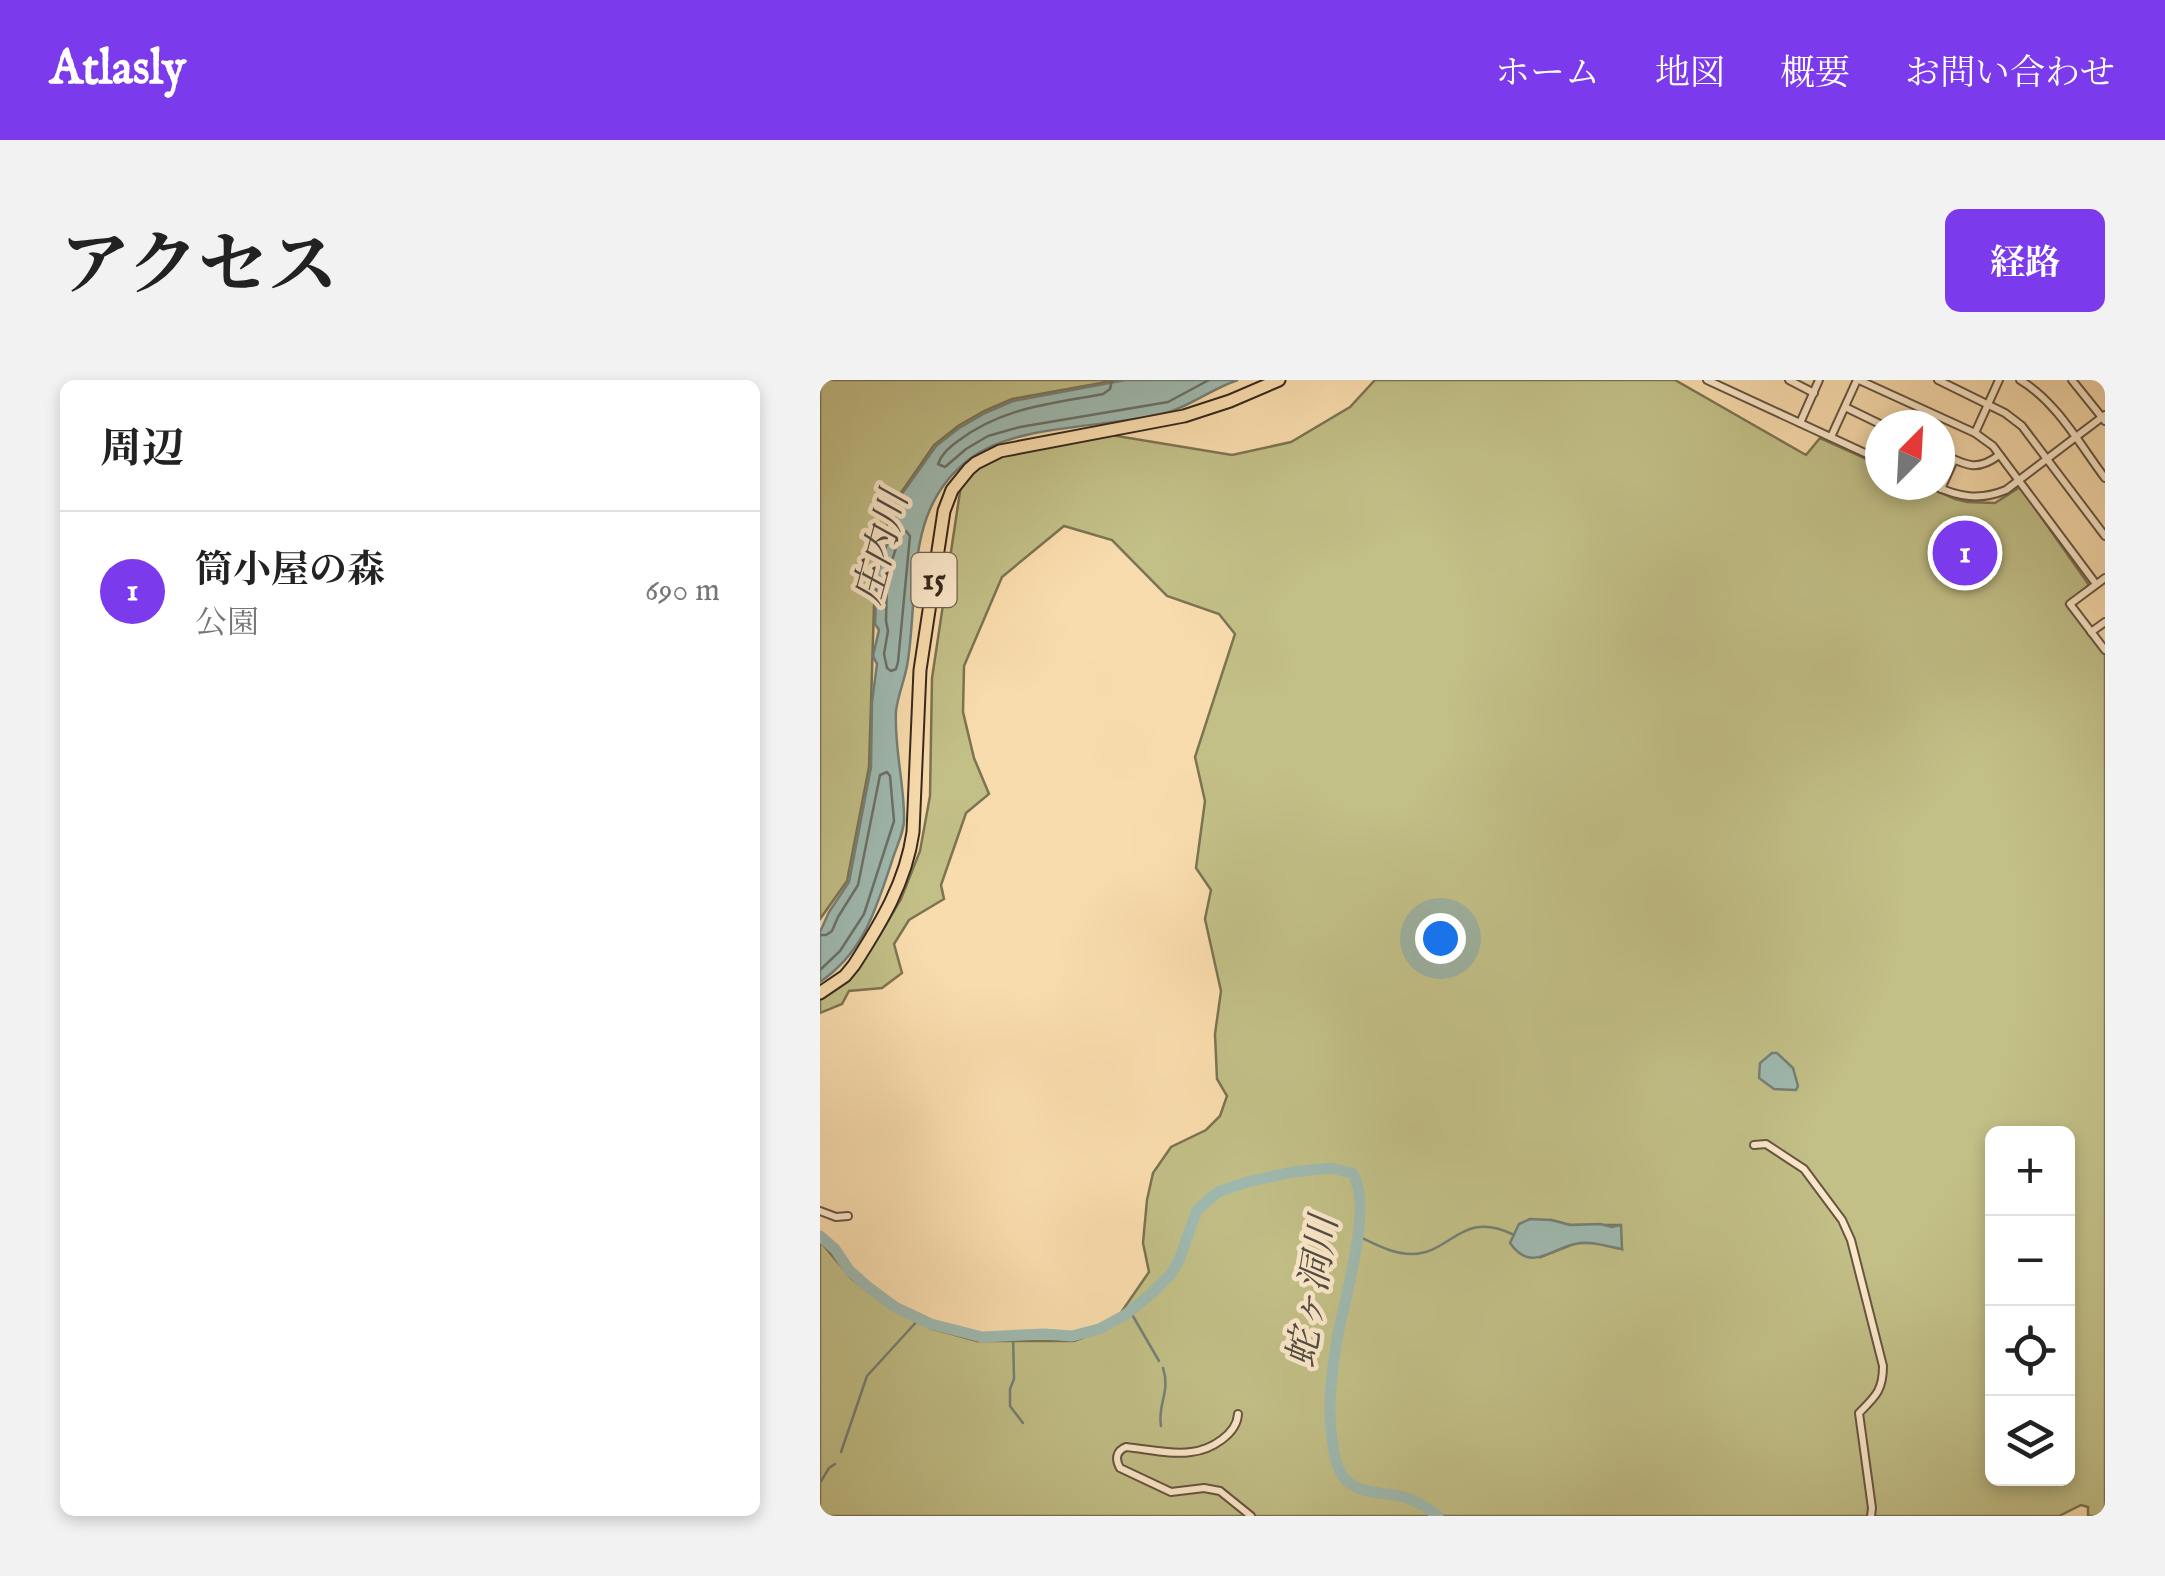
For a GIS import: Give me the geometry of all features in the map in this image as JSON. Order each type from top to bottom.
[{"type":"main road","name":"15","points":[[820,993],[854,964],[894,896],[909,857],[920,670],[944,511],[959,480],[976,463],[1000,451],[1184,416],[1279,380]]},
{"type":"street","points":[[1707,380],[1865,453]]},
{"type":"street","points":[[1788,380],[1814,392]]},
{"type":"street","points":[[1800,423],[1819,380]]},
{"type":"street","points":[[1831,437],[1858,380],[1975,434],[1994,446],[2096,584]]},
{"type":"street","points":[[1938,380],[2022,426],[2105,535]]},
{"type":"street","points":[[1975,434],[1999,380]]},
{"type":"street","points":[[2020,380],[2042,396],[2105,478]]},
{"type":"street","points":[[1955,494],[1981,498],[2006,490],[2104,418],[2072,380]]},
{"type":"street","points":[[1844,407],[1865,417]]},
{"type":"street","points":[[1955,460],[1974,466],[1988,463],[1999,454]]},
{"type":"street","points":[[2105,578],[2070,604],[2105,650]]},
{"type":"street","points":[[2091,632],[2105,622]]},
{"type":"street","points":[[1754,1144],[1766,1144],[1804,1169],[1852,1240],[1883,1366],[1884,1381],[1860,1413],[1871,1516]]},
{"type":"street","points":[[820,1210],[836,1217],[848,1216]]},
{"type":"street","points":[[1238,1414],[1229,1434],[1204,1448],[1188,1453],[1126,1447],[1121,1448],[1116,1461],[1120,1468],[1170,1492],[1204,1488],[1220,1491],[1251,1516]]},
{"type":"shaded area","points":[[820,380],[1118,380],[1012,399],[984,411],[934,445],[898,497],[882,538],[875,575],[869,767],[847,881],[820,919]]},
{"type":"shaded area","points":[[1375,380],[1675,380],[1806,455],[1820,438],[1865,458],[1865,500],[1955,499],[1995,503],[2020,487],[2089,585],[2066,604],[2105,655],[2105,1516],[2088,1516],[2088,1507],[2081,1505],[2059,1516],[820,1516],[820,1241],[851,1278],[890,1307],[930,1328],[977,1341],[1074,1341],[1111,1327],[1149,1272],[1143,1243],[1153,1173],[1171,1147],[1206,1130],[1220,1116],[1227,1096],[1217,1079],[1215,1034],[1221,991],[1205,919],[1211,890],[1196,868],[1205,801],[1195,757],[1235,634],[1219,614],[1167,596],[1112,540],[1064,526],[1002,577],[964,666],[963,712],[974,758],[989,794],[966,813],[941,885],[944,899],[909,920],[894,944],[902,973],[882,988],[849,991],[842,1004],[820,1013],[820,998],[855,972],[876,941],[901,899],[920,851],[930,796],[932,678],[961,485],[980,464],[1000,454],[1105,434],[1232,455],[1291,442],[1350,407]],"holes":[[[1551,1220],[1570,1225],[1620,1225],[1622,1249],[1600,1243],[1576,1243],[1541,1257]]]},
{"type":"water","points":[[1125,380],[1238,380],[1169,412],[1040,432],[991,446],[971,458],[934,500],[918,550],[908,660],[896,711],[903,828],[880,896],[858,943],[820,982],[820,932],[849,882],[871,767],[877,664],[873,656],[879,630],[875,624],[877,575],[899,498],[936,446],[985,413],[1013,401]]},
{"type":"water","points":[[1772,1053],[1793,1068],[1796,1090],[1774,1089],[1759,1078],[1760,1063]]},
{"type":"water","points":[[1530,1219],[1570,1225],[1621,1225],[1622,1249],[1581,1243],[1541,1257],[1526,1257],[1510,1243],[1519,1224]]},
{"type":"waterway","name":"蛇ヶ洞川","points":[[820,1236],[868,1287],[895,1307],[931,1324],[982,1337],[1072,1336],[1099,1329],[1151,1294],[1179,1260],[1197,1210],[1218,1192],[1293,1172],[1331,1168],[1352,1173],[1358,1188],[1359,1231],[1331,1382],[1335,1459],[1343,1477],[1352,1485],[1409,1499],[1438,1516]]},
{"type":"waterway","points":[[1358,1236],[1412,1254],[1426,1252],[1480,1227],[1512,1234]]},
{"type":"waterway","points":[[1130,1311],[1159,1361]]},
{"type":"waterway","points":[[841,1452],[867,1376],[919,1319]]},
{"type":"waterway","points":[[1013,1335],[1010,1406],[1023,1423]]},
{"type":"waterway","points":[[1161,1426],[1166,1384],[1163,1368]]},
{"type":"waterway","points":[[820,1483],[835,1464]]},
{"type":"place","name":"筒小屋の森","points":[[1965,553]]},
{"type":"water label","name":"庄内川","points":[[883,548]]}]
